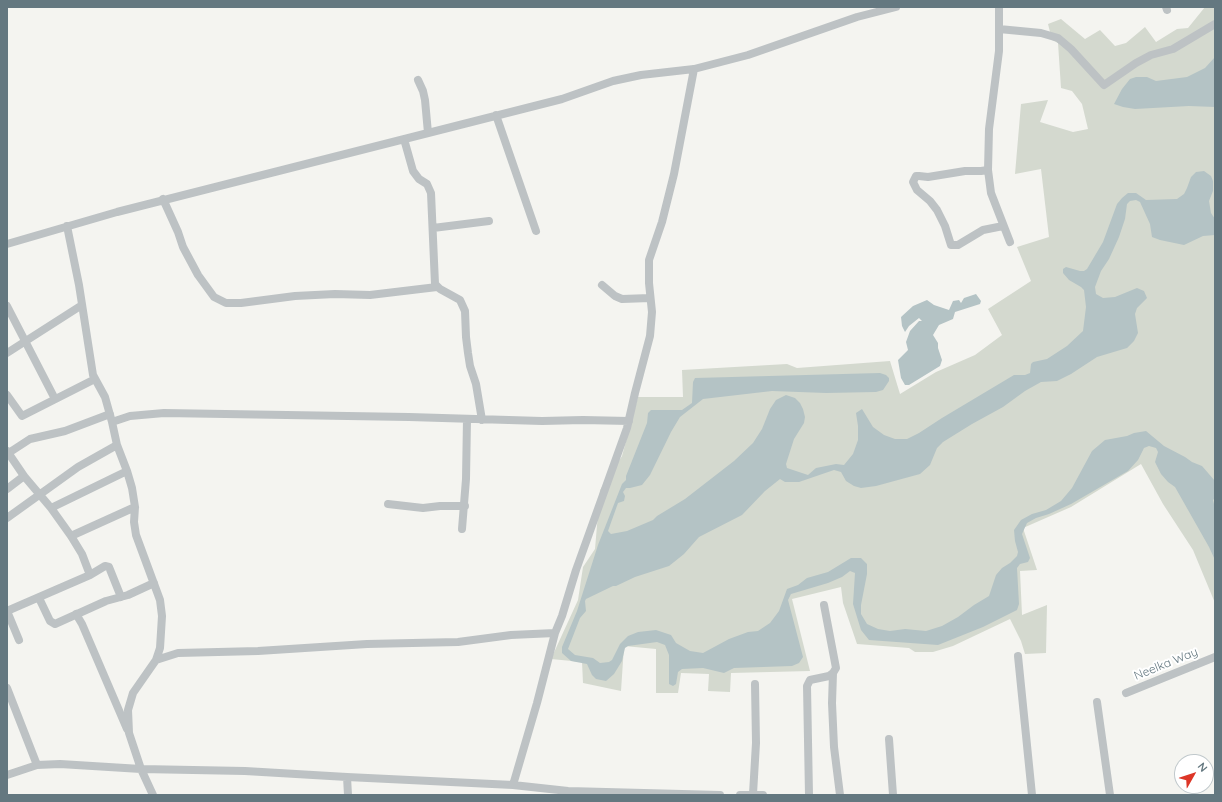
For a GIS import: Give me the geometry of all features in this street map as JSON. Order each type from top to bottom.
[{"type":"street","points":[[7,244],[163,199],[562,99],[613,81],[694,69],[748,55],[857,18],[896,7]]},
{"type":"street","points":[[999,7],[999,51],[989,129],[988,170],[992,193],[1010,242]]},
{"type":"street","points":[[999,29],[1041,32],[1058,38],[1071,49],[1104,84],[1136,63],[1151,55],[1173,49],[1215,24]]},
{"type":"street","points":[[513,785],[537,703],[555,633],[629,421],[650,336],[652,312],[649,283],[650,260],[662,222],[674,174],[694,69]]},
{"type":"street","points":[[418,80],[423,90],[425,100],[428,133]]},
{"type":"street","points":[[496,115],[536,231]]},
{"type":"street","points":[[404,139],[413,171],[419,179],[424,181],[430,188],[433,228],[434,277],[437,287]]},
{"type":"street","points":[[988,170],[965,171],[928,177],[916,176],[913,182],[917,190],[930,201],[936,210],[945,226],[951,245],[958,245],[983,230],[1003,226]]},
{"type":"street","points":[[163,199],[183,247],[198,275],[214,296],[226,303],[241,303],[295,296],[335,294],[370,295],[437,287],[460,300],[463,303],[465,311],[466,337],[470,366],[476,384],[482,420]]},
{"type":"street","points":[[433,228],[488,221]]},
{"type":"street","points":[[67,226],[79,285],[93,375],[105,397],[117,445],[127,470],[135,507],[134,522],[136,536],[160,600],[162,616],[159,635],[160,648],[156,660],[133,693],[128,710],[129,734]]},
{"type":"street","points":[[602,286],[615,296],[622,298],[650,298]]},
{"type":"street","points":[[7,353],[82,305]]},
{"type":"street","points":[[7,306],[55,399]]},
{"type":"street","points":[[7,395],[22,416],[95,379]]},
{"type":"street","points":[[90,575],[82,554],[71,536],[51,508],[7,453],[30,439],[111,418],[164,413],[482,420],[629,421]]},
{"type":"street","points":[[462,529],[465,506],[467,419]]},
{"type":"street","points":[[7,518],[78,467],[117,445]]},
{"type":"street","points":[[51,508],[127,470]]},
{"type":"street","points":[[7,489],[24,476]]},
{"type":"street","points":[[388,504],[423,508],[465,506]]},
{"type":"street","points":[[71,536],[135,507]]},
{"type":"street","points":[[19,640],[7,611],[90,575],[105,566],[109,567],[121,597]]},
{"type":"street","points":[[39,598],[50,621],[53,624],[106,601],[121,597],[154,583]]},
{"type":"street","points":[[809,795],[807,686],[810,680],[829,676],[836,668],[824,605]]},
{"type":"street","points":[[76,614],[82,624],[129,734],[153,795]]},
{"type":"street","points":[[156,660],[178,653],[258,651],[398,642],[458,642],[511,634],[555,633]]},
{"type":"street","points":[[1018,656],[1032,795]]},
{"type":"street","name":"Neelka Way","points":[[1126,693],[1215,657]]},
{"type":"street","points":[[833,673],[832,703],[834,747],[840,795]]},
{"type":"street","points":[[753,794],[756,743],[755,684]]},
{"type":"street","points":[[7,688],[37,765]]},
{"type":"street","points":[[1097,702],[1110,795]]},
{"type":"street","points":[[889,739],[893,795]]},
{"type":"street","points":[[7,775],[37,765],[60,764],[142,769],[245,771],[513,785],[568,793],[720,795]]},
{"type":"street","points":[[347,777],[348,795]]},
{"type":"street","points":[[740,795],[763,795]]},
{"type":"shaded area","points":[[1205,7],[1215,7],[1215,603],[1193,550],[1163,504],[1141,464],[1071,507],[1023,528],[1037,570],[1020,571],[1022,615],[1047,605],[1046,653],[1025,654],[1021,641],[1010,619],[953,646],[933,652],[915,652],[909,648],[857,644],[843,603],[841,587],[792,599],[810,671],[731,673],[730,692],[708,691],[709,674],[681,673],[678,693],[656,693],[656,649],[624,646],[621,691],[583,683],[582,662],[551,659],[578,600],[583,567],[595,549],[600,490],[622,456],[638,397],[683,397],[682,370],[787,364],[797,368],[890,361],[900,394],[936,372],[975,355],[1002,335],[988,309],[1031,281],[1017,247],[1049,237],[1041,169],[1015,174],[1021,104],[1048,100],[1040,122],[1073,132],[1088,129],[1082,104],[1072,91],[1061,88],[1058,43],[1052,40],[1048,24],[1061,19],[1085,39],[1100,30],[1115,46],[1126,43],[1145,27],[1156,42],[1177,29],[1188,28]]},
{"type":"shaded area","points":[[1215,57],[1215,107],[1189,106],[1135,109],[1114,104],[1122,89],[1130,79],[1136,77],[1147,77],[1156,81],[1187,77],[1205,68]]},
{"type":"shaded area","points":[[1204,171],[1211,176],[1213,181],[1213,191],[1209,201],[1211,213],[1215,219],[1215,235],[1203,236],[1184,245],[1160,240],[1152,237],[1150,224],[1140,202],[1136,200],[1130,201],[1127,204],[1125,219],[1119,237],[1109,259],[1101,271],[1095,287],[1096,294],[1103,298],[1115,297],[1137,288],[1144,291],[1147,298],[1137,308],[1135,314],[1138,333],[1134,341],[1127,348],[1097,357],[1071,374],[1057,381],[1041,382],[1025,391],[1003,407],[943,442],[937,448],[930,465],[920,474],[876,486],[861,488],[846,481],[841,472],[834,470],[799,482],[785,482],[780,479],[765,491],[742,515],[699,537],[684,554],[669,566],[635,577],[586,599],[586,611],[580,618],[568,649],[575,655],[593,658],[600,663],[609,662],[612,660],[620,644],[628,636],[638,632],[656,630],[671,635],[676,643],[690,651],[703,653],[729,639],[748,632],[758,631],[770,623],[779,611],[787,589],[798,585],[807,578],[828,572],[851,558],[861,558],[867,564],[861,614],[867,624],[878,629],[890,631],[905,629],[926,631],[942,626],[989,596],[996,575],[1017,556],[1018,552],[1014,530],[1021,520],[1032,514],[1046,510],[1061,501],[1072,488],[1092,451],[1105,440],[1146,431],[1164,446],[1202,466],[1215,481],[1215,498],[1213,500],[1215,508],[1215,560],[1175,487],[1161,474],[1155,462],[1158,452],[1156,448],[1149,446],[1144,448],[1138,460],[1128,471],[1071,504],[1027,523],[1022,534],[1030,558],[1028,562],[1020,564],[1017,568],[1019,604],[1017,610],[983,627],[938,645],[869,640],[861,630],[853,604],[855,573],[850,571],[842,577],[828,583],[791,594],[788,600],[803,657],[799,663],[792,666],[734,668],[724,673],[703,668],[682,669],[678,672],[676,684],[673,686],[669,684],[669,655],[665,645],[657,642],[628,646],[625,648],[622,661],[614,674],[606,681],[596,679],[592,675],[587,664],[571,661],[562,653],[562,647],[577,611],[598,545],[622,484],[626,480],[626,476],[647,423],[648,413],[651,410],[682,410],[692,403],[693,382],[695,378],[880,373],[889,378],[889,381],[883,390],[876,392],[826,393],[772,391],[703,399],[680,417],[650,475],[642,485],[626,488],[623,492],[625,496],[624,501],[618,503],[608,531],[611,534],[627,531],[653,520],[685,499],[734,461],[753,443],[762,429],[770,409],[776,400],[786,395],[795,398],[800,403],[805,417],[804,423],[794,439],[786,464],[787,468],[808,475],[816,468],[836,464],[844,465],[853,454],[858,440],[856,413],[862,409],[873,427],[884,435],[895,439],[907,439],[1014,375],[1025,375],[1030,373],[1031,364],[1033,362],[1047,359],[1067,346],[1083,331],[1086,307],[1084,290],[1069,280],[1063,273],[1063,269],[1066,267],[1084,271],[1087,269],[1103,242],[1117,204],[1122,198],[1128,193],[1136,193],[1146,200],[1177,199],[1184,194],[1191,177],[1196,172]]},
{"type":"shaded area","points":[[976,294],[981,301],[980,304],[955,312],[953,319],[939,325],[933,335],[938,343],[942,360],[940,366],[909,385],[905,385],[901,378],[898,360],[908,350],[906,342],[910,331],[919,321],[922,321],[919,318],[909,326],[905,332],[902,326],[901,317],[913,306],[927,300],[934,305],[949,310],[953,301],[959,300],[961,303],[964,298]]}]
